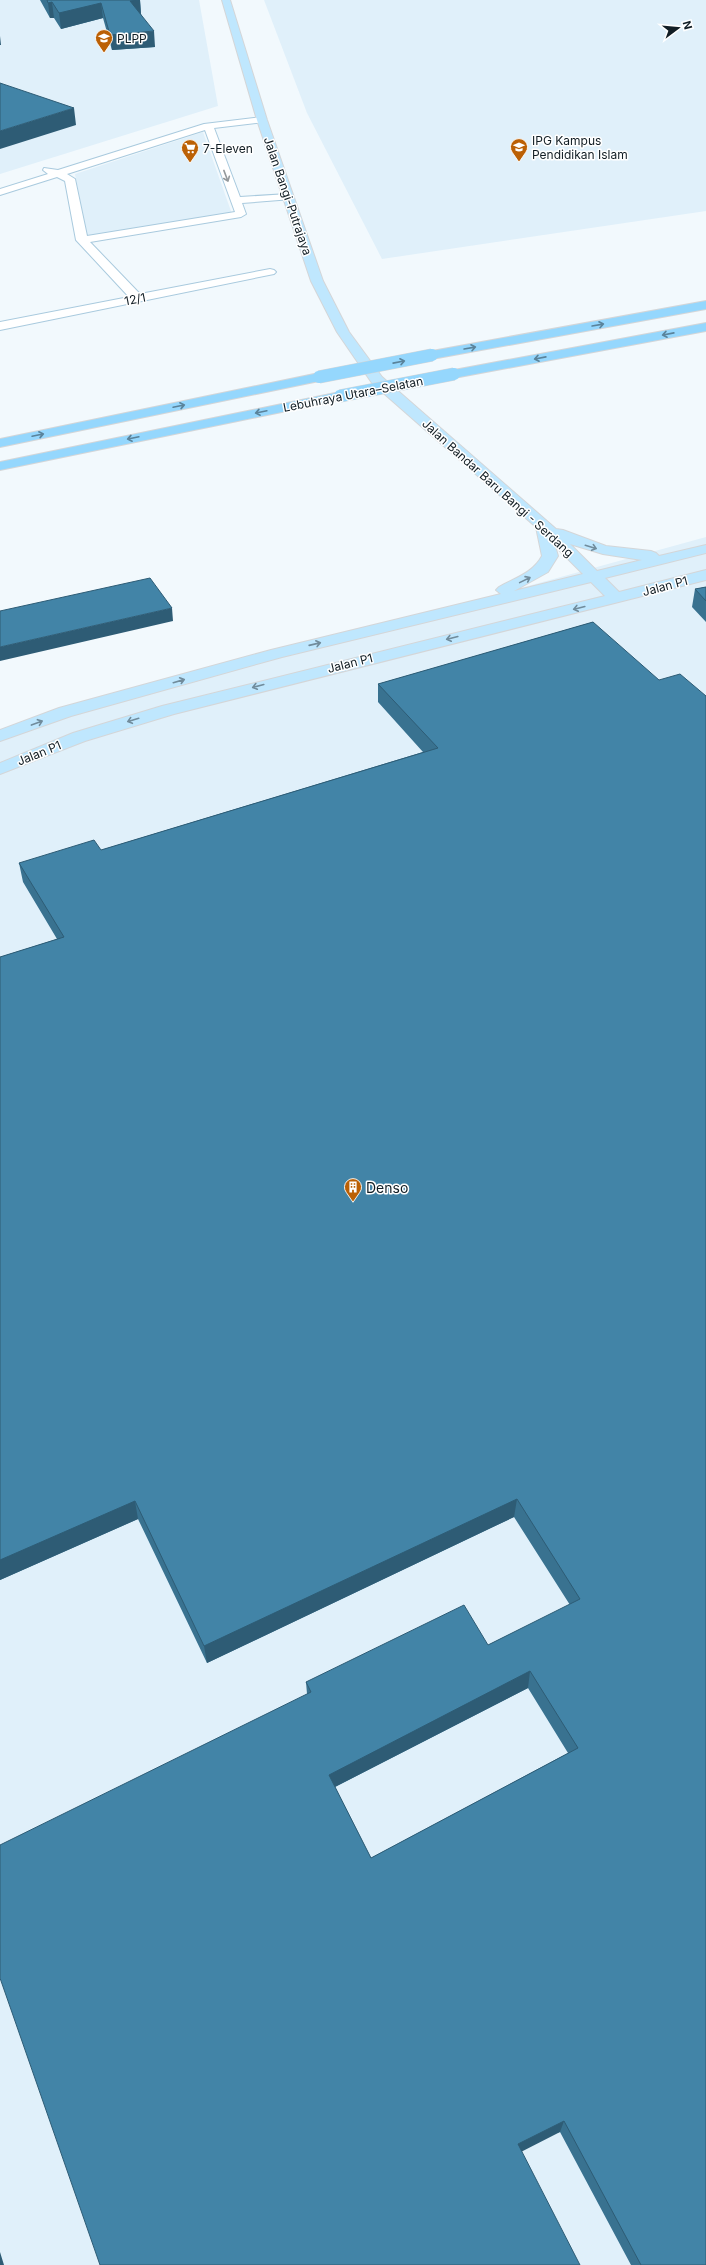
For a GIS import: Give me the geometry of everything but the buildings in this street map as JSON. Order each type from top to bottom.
[{"type":"highway","name":"Lebuhraya Utara–Selatan","points":[[0,443],[319,377],[706,305]]},
{"type":"highway","name":"Lebuhraya Utara–Selatan","points":[[0,466],[340,396],[706,327]]},
{"type":"main road","name":"Jalan Bangi-Putrajaya","points":[[226,0],[261,117],[317,281],[342,332],[377,380]]},
{"type":"main road","name":"Jalan Bandar Baru Bangi - Serdang","points":[[377,380],[543,525],[616,598]]},
{"type":"main road","points":[[543,525],[577,543],[613,553],[676,557]]},
{"type":"main road","points":[[465,609],[543,569],[550,556],[543,525]]},
{"type":"main road","name":"Jalan P1","points":[[0,736],[66,712],[277,653],[706,550]]},
{"type":"main road","name":"Jalan P1","points":[[0,769],[79,738],[168,710],[296,676],[706,575]]},
{"type":"street","points":[[0,184],[52,172],[208,126],[261,117]]},
{"type":"street","points":[[0,192],[52,172],[203,121],[261,117]]},
{"type":"street","points":[[82,240],[241,214],[208,126]]},
{"type":"street","points":[[52,172],[70,180],[82,240],[137,298]]},
{"type":"street","points":[[236,200],[288,197]]},
{"type":"street","name":"12/1","points":[[0,326],[270,272]]},
{"type":"shaded area","name":"PLPP","points":[[0,0],[199,0],[218,106],[0,174]]},
{"type":"shaded area","name":"IPG Kampus Pendidikan Islam","points":[[264,0],[706,0],[706,211],[382,259],[307,113]]},
{"type":"shaded area","points":[[203,132],[232,214],[87,236],[75,174]]},
{"type":"shaded area","points":[[706,537],[706,2265],[0,2265],[0,731]]},
{"type":"place","name":"PLPP","points":[[104,53]]},
{"type":"place","name":"IPG Kampus Pendidikan Islam","points":[[519,162]]},
{"type":"place","name":"7-Eleven","points":[[190,163]]},
{"type":"place","name":"Denso","points":[[353,1202]]}]
